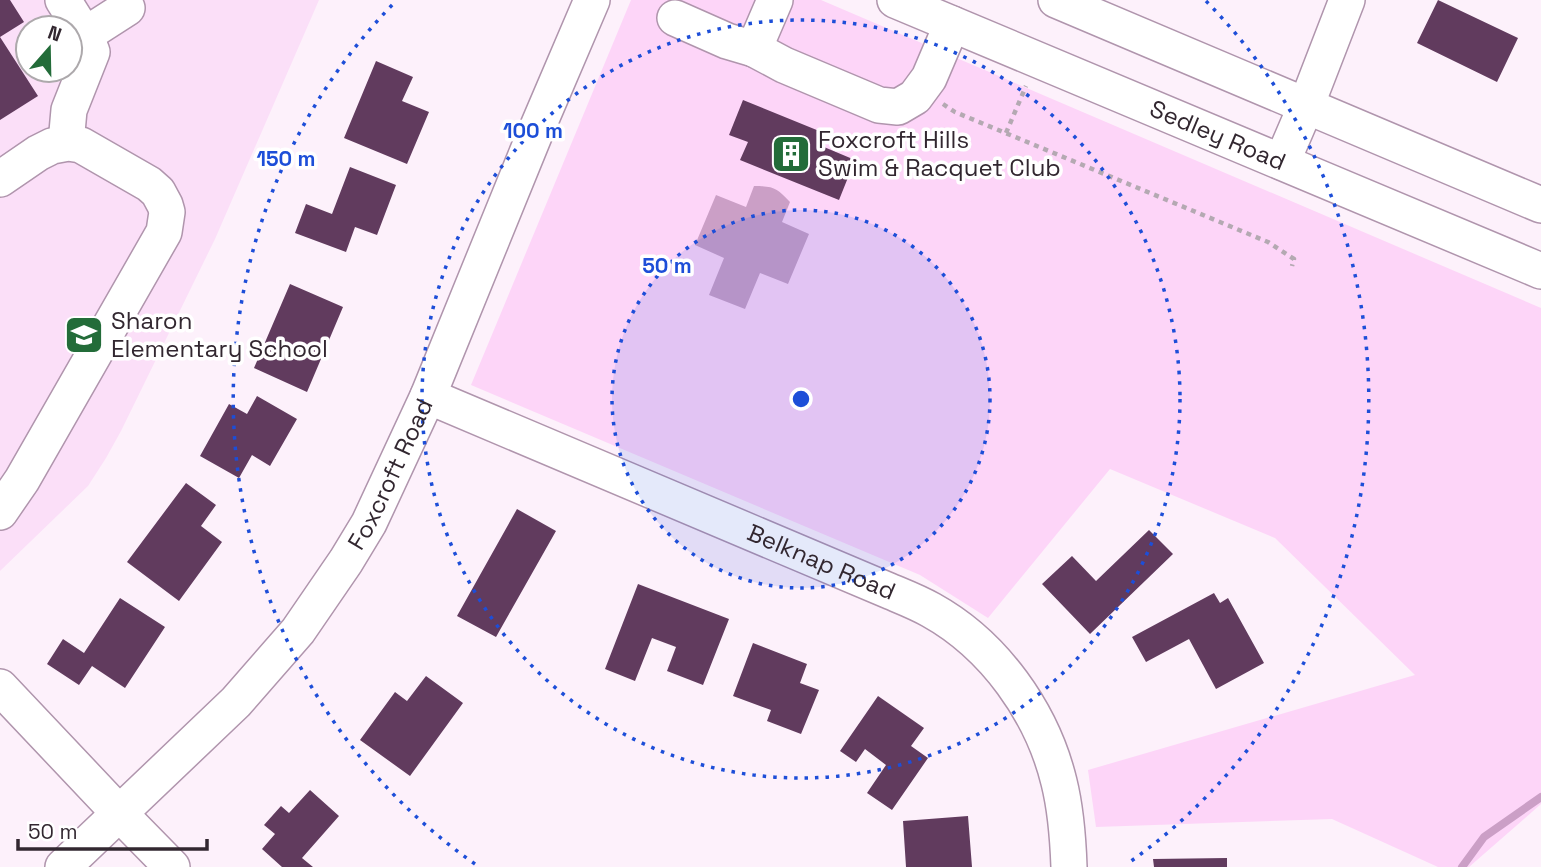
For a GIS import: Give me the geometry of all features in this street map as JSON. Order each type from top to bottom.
[{"type":"street","points":[[63,0],[85,35],[92,52],[69,110],[66,144]]},
{"type":"street","name":"Foxcroft Road","points":[[63,867],[226,714],[298,631],[369,523],[428,396],[592,0]]},
{"type":"street","points":[[754,50],[775,0]]},
{"type":"street","name":"Sedley Road","points":[[895,0],[1541,271]]},
{"type":"street","points":[[1055,0],[1541,205]]},
{"type":"street","points":[[1282,162],[1347,0]]},
{"type":"street","points":[[85,35],[127,8]]},
{"type":"street","points":[[675,18],[879,105],[898,107],[915,97],[929,78],[952,24]]},
{"type":"street","points":[[0,179],[46,149],[59,144],[81,145],[149,184],[158,192],[167,212],[164,232],[22,480],[0,512]]},
{"type":"street","name":"Belknap Road","points":[[428,396],[897,594],[931,610],[967,635],[1013,683],[1033,715],[1052,757],[1064,803],[1069,867]]},
{"type":"street","points":[[0,687],[172,867]]},
{"type":"path","points":[[1006,133],[1030,76]]},
{"type":"path","points":[[934,97],[955,112],[1268,242],[1294,259],[1292,266]]},
{"type":"shaded area","name":"Sharon Elementary School","points":[[0,0],[319,0],[215,239],[121,431],[88,486],[0,571]]},
{"type":"shaded area","points":[[631,0],[821,0],[1541,308],[1541,804],[1469,867],[1438,867],[1332,819],[1096,827],[1088,770],[1415,675],[1275,538],[1110,469],[988,618],[920,575],[471,385]]},
{"type":"shaded area","points":[[754,186],[771,187],[782,194],[790,202],[782,222],[809,234],[788,284],[760,273],[745,309],[709,295],[724,258],[695,245],[716,195],[746,207]]},
{"type":"building","points":[[0,0],[10,0],[19,14],[14,14],[14,28],[0,37]]},
{"type":"building","points":[[1438,0],[1518,38],[1497,82],[1417,43]]},
{"type":"building","points":[[0,37],[14,59],[14,84],[30,84],[38,96],[0,120]]},
{"type":"building","points":[[376,61],[413,77],[402,101],[429,112],[407,164],[344,138]]},
{"type":"building","name":"Foxcroft Hills Swim & Racquet Club","points":[[743,100],[829,135],[824,147],[855,160],[839,200],[740,160],[748,142],[729,135]]},
{"type":"building","points":[[350,167],[396,185],[377,235],[355,227],[346,252],[295,233],[306,204],[332,214]]},
{"type":"building","points":[[290,284],[343,307],[307,392],[254,368]]},
{"type":"building","points":[[257,396],[297,419],[270,466],[252,455],[239,478],[200,456],[229,404],[247,414]]},
{"type":"building","points":[[186,483],[216,505],[201,526],[222,542],[179,601],[127,562]]},
{"type":"building","points":[[517,509],[556,531],[496,637],[457,616]]},
{"type":"building","points":[[1149,530],[1173,554],[1090,634],[1042,584],[1072,556],[1096,581]]},
{"type":"building","points":[[638,584],[729,619],[703,685],[667,671],[676,647],[652,638],[635,681],[605,669]]},
{"type":"building","points":[[1214,593],[1220,603],[1228,598],[1264,663],[1216,689],[1189,639],[1146,662],[1132,637]]},
{"type":"building","points":[[120,598],[165,627],[125,688],[92,666],[79,685],[47,664],[63,639],[84,653]]},
{"type":"building","points":[[753,643],[807,664],[800,683],[819,690],[801,734],[767,721],[771,710],[733,696]]},
{"type":"building","points":[[426,676],[463,703],[410,776],[360,740],[395,692],[407,701]]},
{"type":"building","points":[[878,696],[924,728],[911,746],[928,758],[892,810],[867,793],[886,765],[865,749],[856,762],[840,751]]},
{"type":"building","points":[[310,790],[339,816],[302,858],[313,867],[282,867],[262,849],[275,834],[264,825],[281,806],[289,813]]},
{"type":"building","points":[[968,816],[972,867],[906,867],[903,821]]},
{"type":"building","points":[[1227,858],[1227,867],[1154,867],[1153,859]]},
{"type":"waterway","points":[[1462,867],[1484,837],[1541,797]]},
{"type":"place","name":"Foxcroft Hills Swim & Racquet Club","points":[[791,154]]},
{"type":"place","name":"Sharon Elementary School","points":[[84,335]]}]
